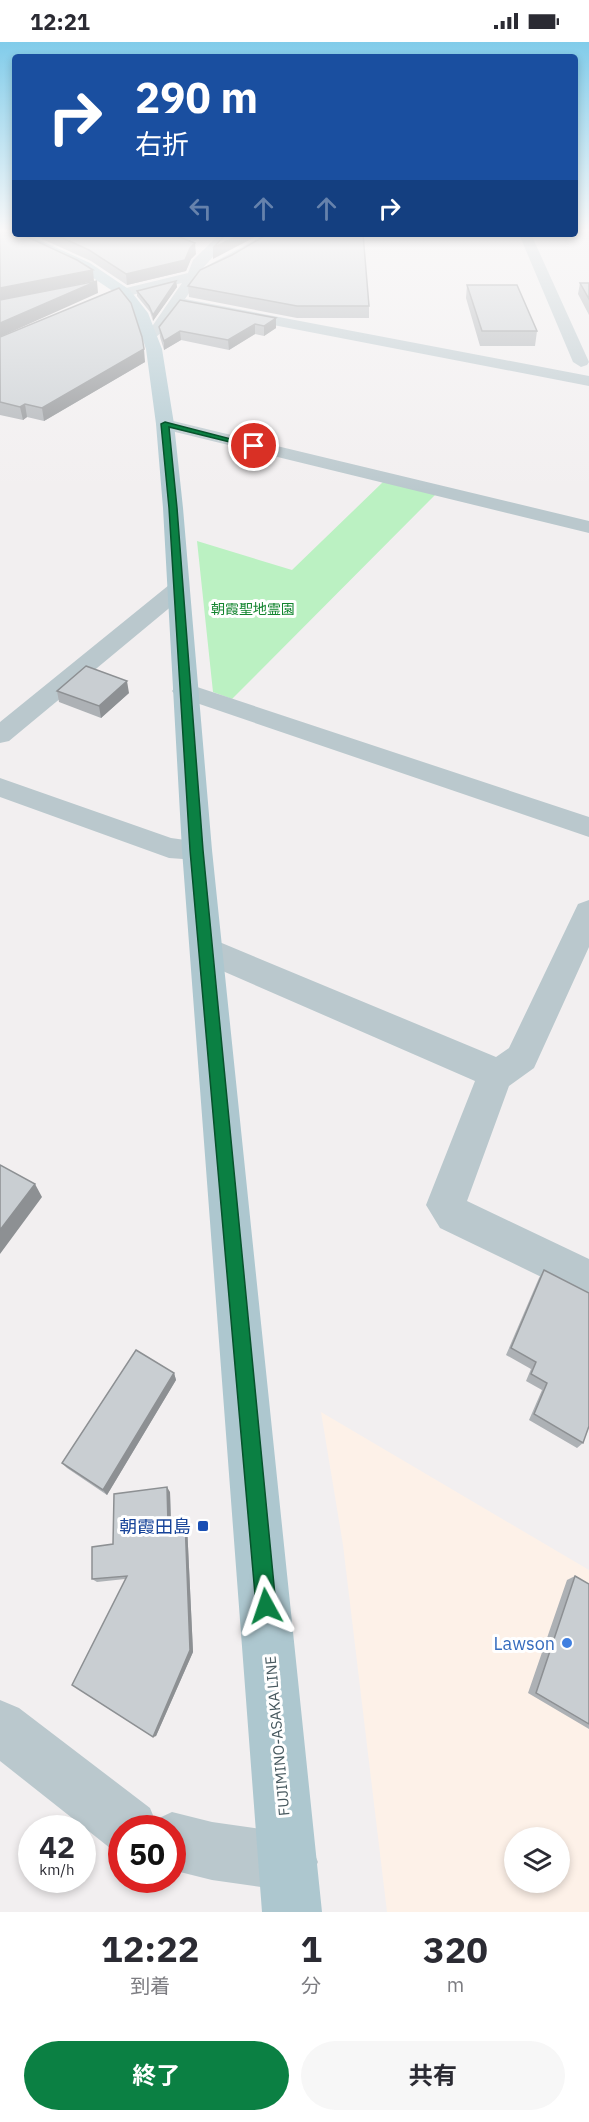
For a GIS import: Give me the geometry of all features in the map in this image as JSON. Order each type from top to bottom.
[{"type":"main road","name":"FUJIMINO-ASAKA LINE","points":[[142,316],[150,335],[165,424],[173,508],[196,850],[290,1887]]},
{"type":"street","points":[[150,335],[165,316]]},
{"type":"street","points":[[251,316],[589,381]]},
{"type":"street","points":[[480,360],[585,362],[564,316]]},
{"type":"street","points":[[165,424],[589,527]]},
{"type":"street","points":[[0,735],[177,590]]},
{"type":"street","points":[[185,691],[589,827]]},
{"type":"street","points":[[0,787],[169,848],[196,850]]},
{"type":"street","points":[[589,912],[522,1058],[495,1076],[446,1205],[454,1215],[589,1280]]},
{"type":"street","points":[[206,950],[485,1068],[495,1076]]},
{"type":"street","points":[[0,1726],[113,1815]]},
{"type":"street","points":[[186,1844],[212,1851],[290,1887]]},
{"type":"shaded area","points":[[321,1412],[589,1570],[589,1912],[387,1912],[343,1545]]},
{"type":"green space","name":"朝霞聖地霊園","points":[[383,482],[436,494],[232,699],[213,692],[197,541],[292,570]]},
{"type":"building","points":[[0,316],[16,316],[0,323]]},
{"type":"building","points":[[50,316],[135,316],[144,349],[42,408],[25,404],[20,407],[0,402],[0,337]]},
{"type":"building","points":[[167,316],[276,318],[264,326],[255,324],[228,340],[180,331],[164,341],[159,327]]},
{"type":"building","points":[[477,316],[531,316],[537,331],[482,331]]},
{"type":"building","points":[[86,666],[127,681],[99,706],[57,691]]},
{"type":"building","points":[[0,1165],[35,1184],[0,1230]]},
{"type":"building","points":[[544,1270],[589,1293],[589,1426],[583,1443],[534,1414],[547,1383],[531,1374],[536,1362],[511,1348]]},
{"type":"building","points":[[136,1350],[174,1373],[103,1490],[62,1463]]},
{"type":"building","points":[[167,1487],[168,1523],[185,1520],[190,1650],[153,1737],[72,1685],[127,1576],[92,1579],[92,1547],[113,1544],[114,1494]]},
{"type":"building","name":"Lawson","points":[[575,1576],[589,1584],[589,1724],[536,1693]]},
{"type":"place","name":"朝霞田島","points":[[203,1526]]},
{"type":"place","name":"Lawson","points":[[567,1643]]},
{"type":"route","points":[[254,446],[165,424],[173,508],[196,850],[266,1606]]}]
